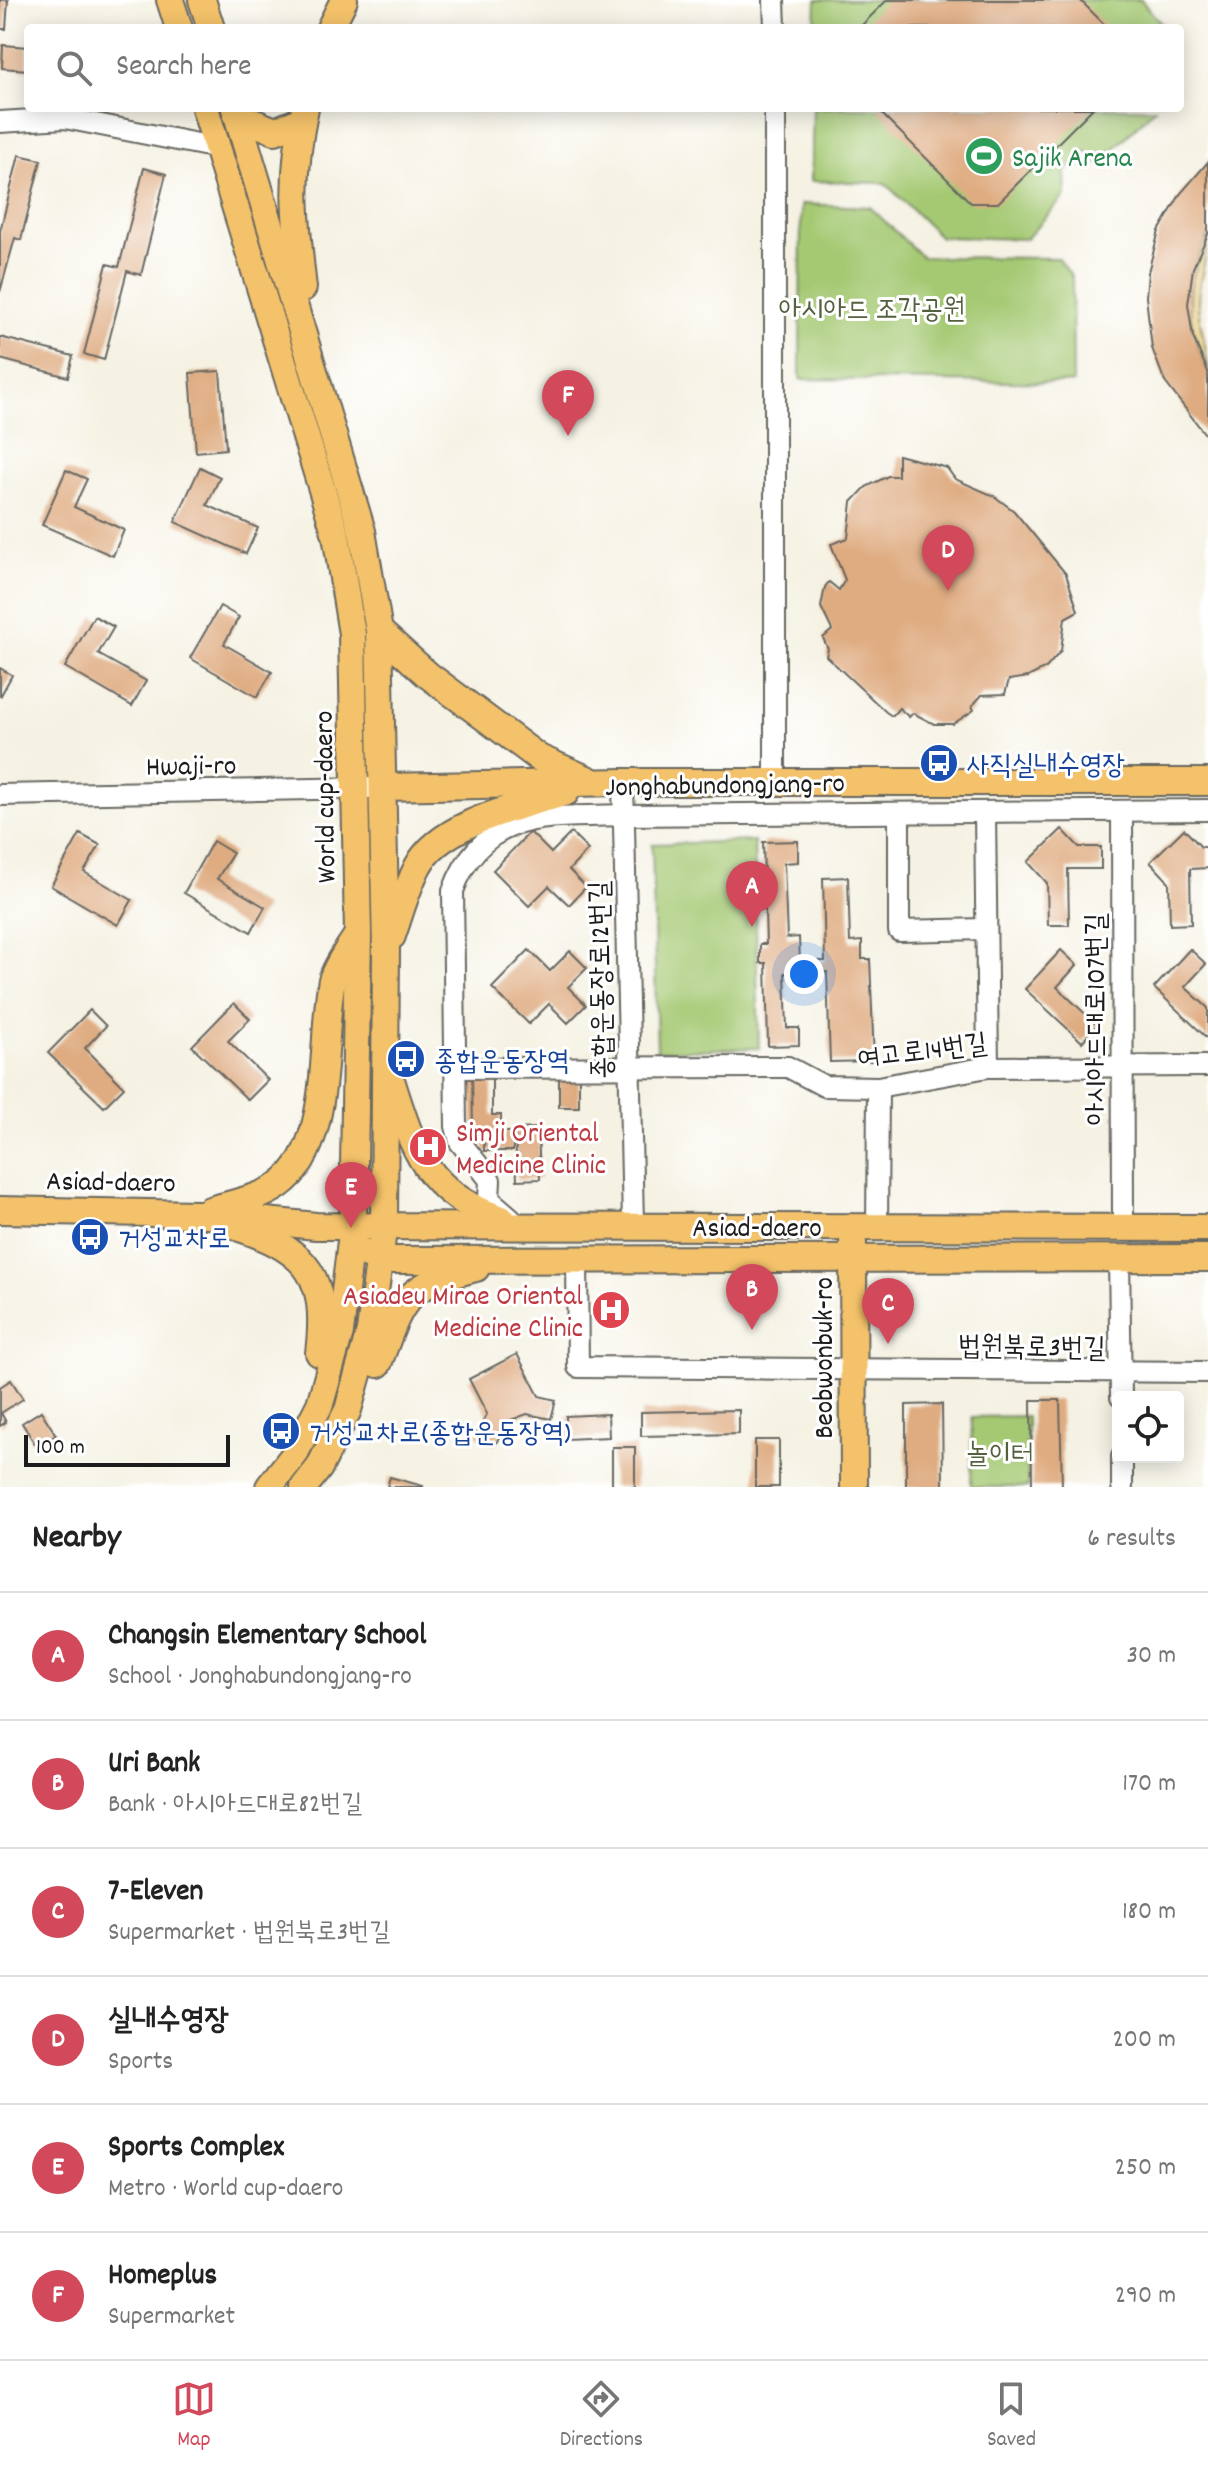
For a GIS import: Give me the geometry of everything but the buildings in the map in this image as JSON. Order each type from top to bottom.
[{"type":"main road","points":[[170,0],[178,24]]},
{"type":"main road","points":[[202,0],[210,24]]},
{"type":"main road","points":[[332,24],[344,0]]},
{"type":"main road","name":"World cup-daero","points":[[206,112],[336,535],[352,634],[358,934],[352,1234],[340,1333],[320,1404],[294,1455],[269,1487]]},
{"type":"main road","points":[[236,112],[275,131],[304,114]]},
{"type":"main road","points":[[236,112],[362,531],[379,631],[386,951],[384,1223],[370,1331],[348,1410],[319,1468],[304,1487]]},
{"type":"main road","points":[[304,114],[294,170],[294,224],[309,355]]},
{"type":"main road","points":[[379,631],[428,675],[539,758],[596,783]]},
{"type":"main road","name":"Jonghabundongjang-ro","points":[[383,787],[623,782],[1207,782]]},
{"type":"main road","points":[[386,951],[419,864],[436,844],[489,816],[596,783]]},
{"type":"main road","points":[[198,1214],[269,1191],[289,1177],[302,1158],[311,1131],[324,1066],[333,978],[358,934]]},
{"type":"main road","points":[[384,1059],[420,1161],[441,1183],[474,1208],[517,1224]]},
{"type":"main road","name":"Asiad-daero","points":[[0,1210],[198,1214],[316,1226],[352,1234],[384,1223],[865,1229],[1208,1228]]},
{"type":"main road","points":[[198,1214],[281,1243],[304,1264],[314,1280],[323,1322],[318,1361],[320,1404]]},
{"type":"main road","name":"Beobwonbuk-ro","points":[[854,1487],[854,1257],[865,1229]]},
{"type":"main road","name":"Asiad-daero","points":[[352,1234],[377,1260],[1208,1258]]},
{"type":"main road","points":[[348,1410],[371,1384],[387,1333],[406,1300],[443,1277],[515,1259]]},
{"type":"street","points":[[774,0],[775,24]]},
{"type":"street","points":[[775,112],[775,782]]},
{"type":"street","points":[[0,122],[65,118],[218,148]]},
{"type":"street","name":"종합운동장로12번길","points":[[623,782],[633,1224]]},
{"type":"street","name":"Hwaji-ro","points":[[0,795],[383,787]]},
{"type":"street","name":"Jonghabundongjang-ro","points":[[517,1224],[489,1199],[490,1180],[460,1142],[456,1126],[453,891],[471,857],[495,832],[530,819],[624,815],[1208,810]]},
{"type":"street","name":"아시아드대로107번길","points":[[1122,811],[1123,1228]]},
{"type":"street","points":[[985,812],[988,1067]]},
{"type":"street","points":[[899,813],[899,931],[986,929]]},
{"type":"street","name":"여고로14번길","points":[[456,1068],[629,1065],[788,1067],[824,1086],[878,1087],[988,1067],[1208,1066]]},
{"type":"street","points":[[865,1229],[878,1087]]},
{"type":"street","points":[[1119,1258],[1121,1391]]},
{"type":"street","name":"법원북로3번길","points":[[577,1259],[578,1367],[1121,1374],[1208,1372]]},
{"type":"street","points":[[1122,1463],[1122,1487]]},
{"type":"green space","points":[[816,0],[1141,0],[1162,24],[815,24]]},
{"type":"green space","points":[[813,112],[1151,112],[1099,164],[1086,151],[1065,172],[1066,195],[1026,239],[940,237],[885,183],[811,181]]},
{"type":"green space","name":"아시아드 조각공원","points":[[801,204],[870,207],[922,257],[1058,258],[1072,277],[1073,383],[800,379]]},
{"type":"green space","points":[[754,841],[759,1048],[657,1051],[652,844]]},
{"type":"green space","name":"놀이터","points":[[1027,1416],[1028,1487],[971,1487],[972,1417]]},
{"type":"sand","points":[[1208,234],[1198,303],[1208,372],[1194,335],[1190,303],[1194,271]]},
{"type":"place","name":"Sajik Arena","points":[[984,156]]},
{"type":"place","name":"Homeplus","points":[[568,436]]},
{"type":"place","name":"실내수영장","points":[[948,591]]},
{"type":"place","name":"사직실내수영장","points":[[939,763]]},
{"type":"place","name":"Changsin Elementary School","points":[[752,927]]},
{"type":"place","name":"종합운동장역","points":[[406,1059]]},
{"type":"place","name":"Simji Oriental Medicine Clinic","points":[[428,1147]]},
{"type":"place","name":"Sports Complex","points":[[351,1228]]},
{"type":"place","name":"거성교차로","points":[[90,1237]]},
{"type":"place","name":"Asiadeu Mirae Oriental Medicine Clinic","points":[[611,1310]]},
{"type":"place","name":"Uri Bank","points":[[752,1330]]},
{"type":"place","name":"7-Eleven","points":[[888,1344]]},
{"type":"place","name":"거성교차로(종합운동장역)","points":[[281,1431]]}]
